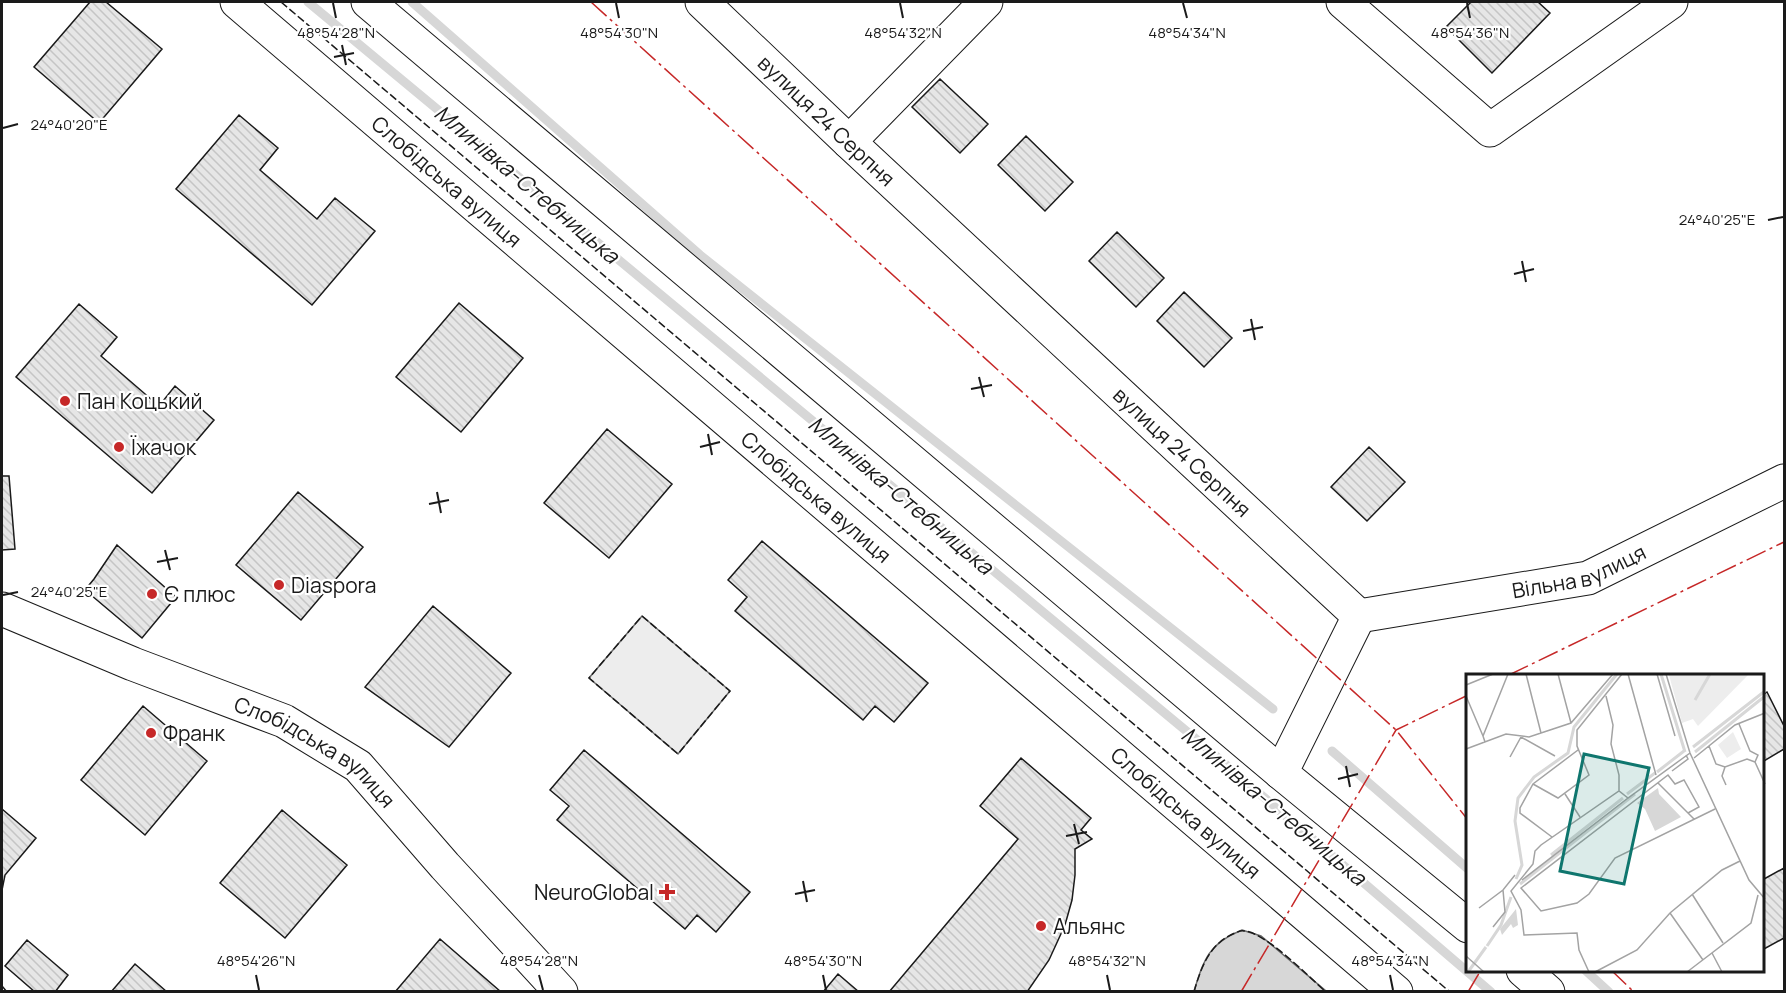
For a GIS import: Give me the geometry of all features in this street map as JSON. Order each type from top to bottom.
[{"type":"street","name":"Слобідська вулиця","points":[[237,2],[1396,992]]},
{"type":"street","points":[[368,2],[1281,773],[1466,924]]},
{"type":"street","name":"вулиця 24 Серпня","points":[[702,2],[849,142],[1359,616]]},
{"type":"street","points":[[849,142],[986,2]]},
{"type":"street","points":[[1343,2],[1490,130],[1671,2]]},
{"type":"street","name":"Вільна вулиця","points":[[1359,616],[1588,578],[1785,482]]},
{"type":"street","name":"Слобідська вулиця","points":[[2,609],[133,664],[284,721],[358,766],[445,866],[561,992]]},
{"type":"street","points":[[1281,773],[1359,616]]},
{"type":"street","points":[[1525,972],[1548,992]]},
{"type":"shaded area","points":[[642,616],[730,691],[678,754],[589,678]]},
{"type":"shaded area","points":[[1242,930],[1261,936],[1326,991],[1194,991],[1209,953],[1222,941]]},
{"type":"building","points":[[90,2],[106,2],[162,49],[99,123],[34,67]]},
{"type":"building","points":[[1471,2],[1538,2],[1550,13],[1492,73],[1446,27]]},
{"type":"building","points":[[940,79],[988,124],[960,153],[912,107]]},
{"type":"building","points":[[239,115],[278,148],[260,170],[317,219],[335,198],[375,231],[312,305],[176,189]]},
{"type":"building","points":[[1026,136],[1073,182],[1045,211],[998,165]]},
{"type":"building","points":[[1117,232],[1164,278],[1136,307],[1089,261]]},
{"type":"building","points":[[1184,292],[1232,338],[1204,367],[1157,321]]},
{"type":"building","points":[[459,303],[523,358],[461,432],[396,377]]},
{"type":"building","points":[[79,304],[117,337],[101,356],[159,406],[175,386],[214,420],[152,493],[16,377]]},
{"type":"building","points":[[607,429],[672,484],[609,558],[544,503]]},
{"type":"building","points":[[1369,447],[1405,482],[1367,521],[1331,487]]},
{"type":"building","points":[[2,476],[9,476],[15,549],[2,550]]},
{"type":"building","points":[[298,492],[363,547],[301,620],[236,565]]},
{"type":"building","points":[[762,541],[928,683],[894,722],[875,706],[863,720],[735,611],[747,597],[728,580]]},
{"type":"building","points":[[117,545],[176,597],[142,638],[85,590]]},
{"type":"building","points":[[433,606],[511,673],[449,747],[365,687]]},
{"type":"building","points":[[1767,692],[1784,726],[1784,749],[1765,760],[1765,693]]},
{"type":"building","points":[[143,706],[207,761],[145,835],[81,780]]},
{"type":"building","points":[[584,750],[750,892],[716,932],[697,915],[685,929],[557,820],[569,806],[550,790]]},
{"type":"building","points":[[1021,758],[1091,818],[1081,830],[1092,839],[1075,849],[1072,900],[1065,925],[1049,960],[1027,992],[889,992],[1018,839],[980,806]]},
{"type":"building","points":[[2,809],[36,838],[5,875],[2,890]]},
{"type":"building","points":[[282,810],[347,865],[285,938],[220,883]]},
{"type":"building","points":[[1784,868],[1784,938],[1765,948],[1765,878]]},
{"type":"building","points":[[440,939],[501,992],[395,992]]},
{"type":"building","points":[[27,940],[68,975],[55,992],[35,992],[5,966]]},
{"type":"building","points":[[135,964],[167,992],[111,992]]},
{"type":"building","points":[[838,974],[859,992],[823,992]]},
{"type":"waterway","name":"Млинівка-Стебницька","points":[[308,2],[1196,739],[1466,971]]},
{"type":"waterway","points":[[412,2],[700,255],[1273,709]]},
{"type":"waterway","points":[[1332,751],[1466,867]]},
{"type":"waterway","name":"Млинівка-Стебницька","points":[[1468,972],[1491,992]]},
{"type":"waterway","points":[[1587,972],[1609,992]]},
{"type":"fence","points":[[281,2],[1450,992]]},
{"type":"fence","points":[[642,616],[730,691],[678,754],[589,678],[642,616]]},
{"type":"fence","points":[[1194,992],[1203,965],[1213,949],[1226,937],[1242,931],[1253,933],[1263,939],[1298,966],[1326,992]]},
{"type":"fence","points":[[2,986],[7,992]]},
{"type":"power","points":[[591,2],[1396,730],[1466,818]]},
{"type":"power","points":[[1511,674],[1784,542]]},
{"type":"power","points":[[1241,992],[1396,730],[1466,696]]},
{"type":"power","points":[[1468,992],[1480,972]]},
{"type":"power","points":[[1613,972],[1634,992]]},
{"type":"place","name":"Пан Коцький","points":[[65,401]]},
{"type":"place","name":"Їжачок","points":[[119,447]]},
{"type":"place","name":"Diaspora","points":[[279,585]]},
{"type":"place","name":"Є плюс","points":[[152,594]]},
{"type":"place","name":"Франк","points":[[151,733]]},
{"type":"place","name":"NeuroGlobal","points":[[667,892]]},
{"type":"place","name":"Альянс","points":[[1041,926]]}]
